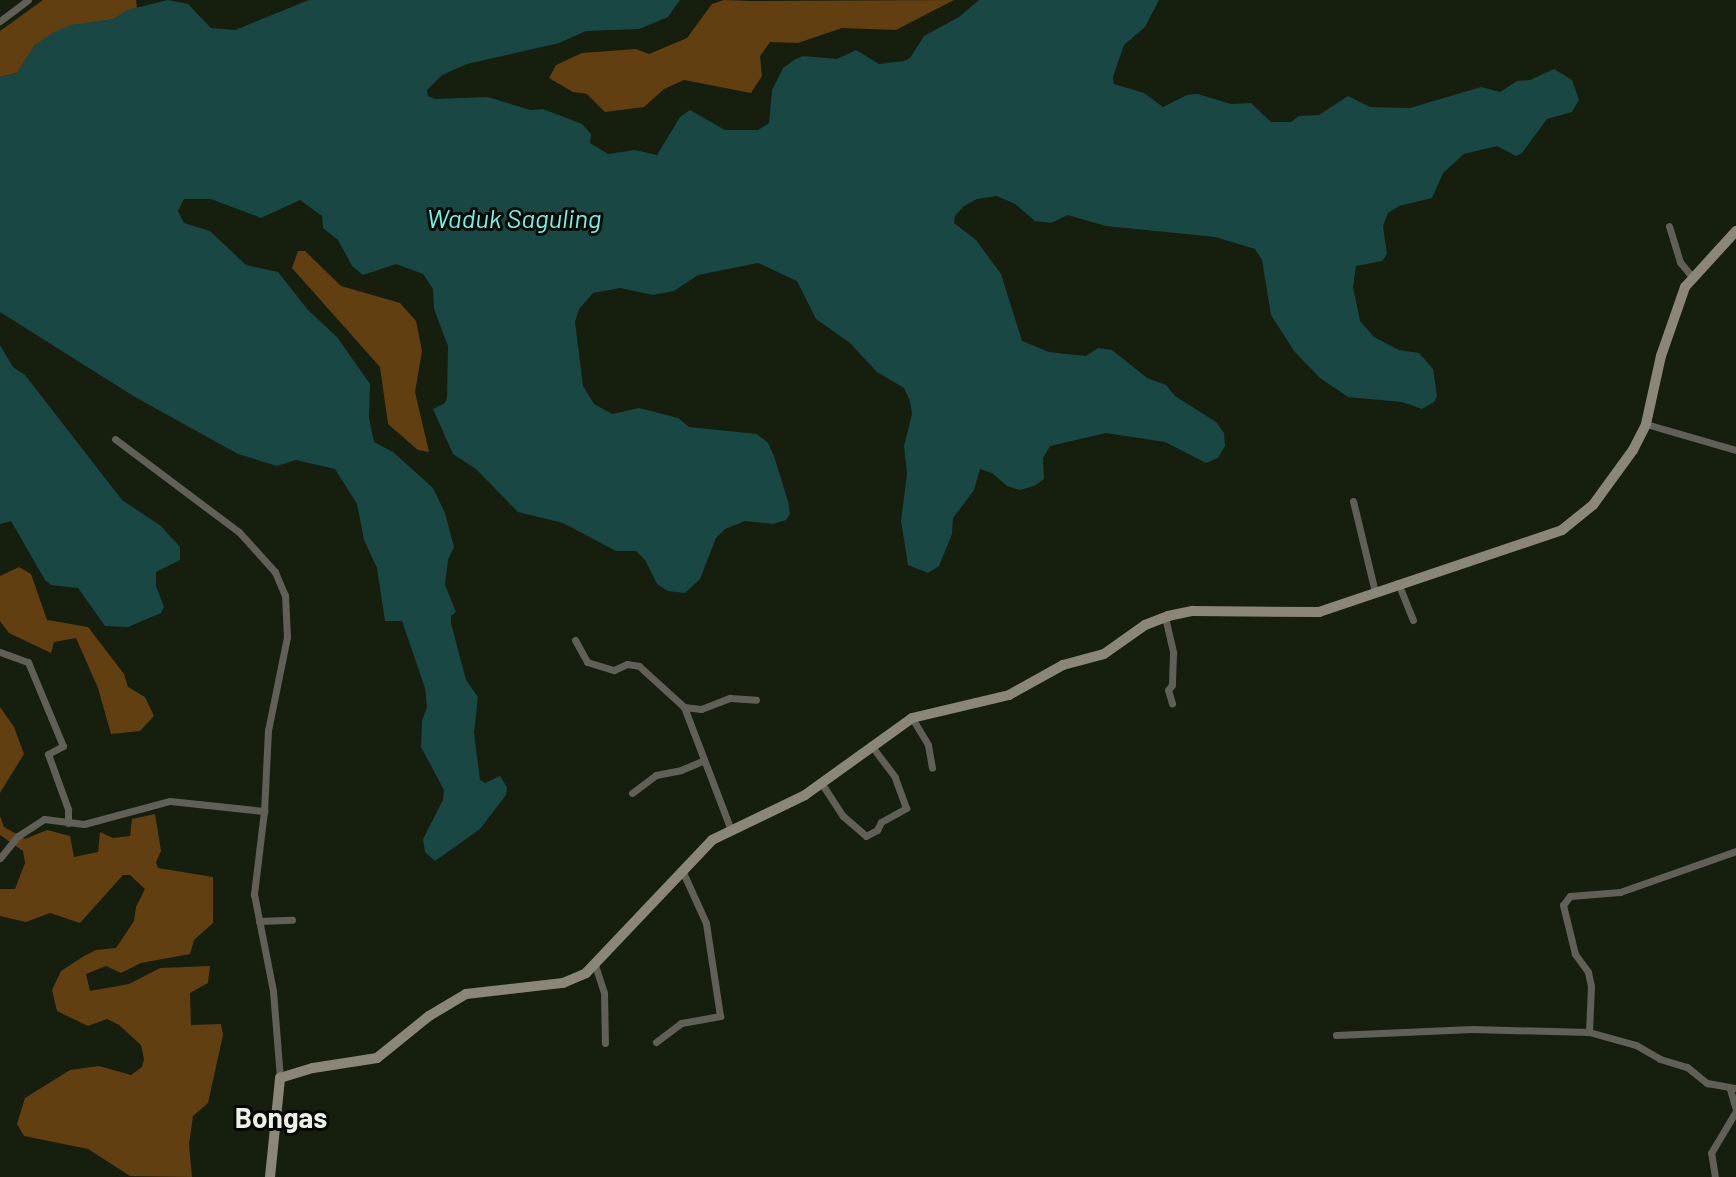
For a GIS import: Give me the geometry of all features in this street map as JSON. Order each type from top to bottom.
[{"type":"main road","points":[[270,1177],[280,1078],[313,1068],[377,1058],[429,1016],[466,994],[563,983],[595,965],[712,840],[822,784],[871,745],[912,718],[1009,695],[1063,665],[1104,654],[1145,625],[1165,617],[1192,611],[1319,612],[1562,530],[1605,490],[1646,424],[1661,356],[1685,287],[1736,231]]},
{"type":"street","points":[[0,21],[28,0]]},
{"type":"street","points":[[1669,226],[1680,262],[1692,277]]},
{"type":"street","points":[[1646,424],[1736,450]]},
{"type":"street","points":[[115,439],[239,532],[281,582],[288,619],[287,637],[268,730],[264,811],[254,894],[276,1013],[280,1078]]},
{"type":"street","points":[[1353,501],[1375,592]]},
{"type":"street","points":[[1398,583],[1413,620]]},
{"type":"street","points":[[1165,617],[1173,653],[1172,685],[1168,690],[1172,703]]},
{"type":"street","points":[[575,640],[587,662],[614,670],[627,664],[639,666],[684,707],[731,830]]},
{"type":"street","points":[[0,652],[31,665],[63,746],[48,754],[68,809],[68,823]]},
{"type":"street","points":[[684,707],[701,709],[730,698],[756,700]]},
{"type":"street","points":[[912,718],[928,745],[932,768]]},
{"type":"street","points":[[822,784],[843,816],[866,836],[877,830],[881,822],[906,808],[895,777],[871,745]]},
{"type":"street","points":[[632,793],[656,775],[681,770],[704,760]]},
{"type":"street","points":[[0,858],[18,836],[40,821],[68,823],[105,819],[163,801],[264,811]]},
{"type":"street","points":[[1589,1032],[1591,986],[1588,972],[1575,954],[1563,911],[1566,898],[1620,892],[1736,851]]},
{"type":"street","points":[[656,1042],[681,1023],[720,1016],[706,923],[682,870]]},
{"type":"street","points":[[259,921],[292,920]]},
{"type":"street","points":[[595,965],[604,993],[605,1043]]},
{"type":"street","points":[[1336,1035],[1472,1029],[1589,1032],[1636,1045],[1660,1059],[1687,1067],[1707,1083],[1733,1088],[1736,1110],[1711,1153],[1715,1177]]},
{"type":"shaded area","points":[[43,0],[136,0],[137,8],[114,19],[79,25],[35,45],[17,73],[0,77],[0,31]]},
{"type":"shaded area","points":[[724,0],[954,0],[896,30],[842,28],[798,43],[770,42],[760,56],[762,76],[751,93],[684,80],[664,89],[644,107],[605,112],[587,94],[573,92],[549,78],[556,65],[582,53],[636,49],[649,54],[687,38],[712,4]]},
{"type":"shaded area","points":[[298,251],[305,251],[341,286],[400,303],[416,321],[422,351],[415,392],[429,452],[418,450],[388,424],[380,367],[292,268]]},
{"type":"shaded area","points":[[19,567],[31,574],[47,620],[88,627],[124,674],[128,687],[145,697],[154,716],[140,731],[111,734],[98,688],[76,638],[54,642],[51,653],[9,633],[0,621],[0,576]]},
{"type":"shaded area","points":[[0,707],[14,727],[24,754],[0,793]]},
{"type":"shaded area","points":[[155,814],[161,851],[156,862],[158,868],[213,877],[213,923],[194,940],[190,954],[141,963],[121,973],[106,966],[86,974],[90,991],[129,984],[160,968],[210,966],[208,983],[190,993],[191,1025],[221,1024],[223,1035],[208,1103],[193,1116],[189,1145],[192,1177],[130,1176],[88,1149],[24,1136],[17,1124],[25,1098],[70,1070],[99,1066],[131,1075],[142,1067],[141,1045],[119,1025],[107,1019],[88,1026],[57,1011],[52,990],[61,971],[96,950],[116,948],[134,921],[136,907],[145,889],[130,875],[123,875],[80,923],[50,913],[26,922],[0,916],[0,889],[15,889],[25,863],[23,851],[0,835],[0,816],[4,827],[25,839],[47,830],[70,836],[74,857],[98,852],[100,832],[113,838],[130,836],[132,819]]},
{"type":"water","name":"Waduk Saguling","points":[[168,0],[188,4],[211,28],[235,30],[309,0],[680,0],[668,17],[639,29],[586,31],[559,43],[467,64],[442,75],[427,90],[428,96],[435,99],[488,97],[530,110],[543,109],[582,124],[591,134],[590,143],[608,154],[635,150],[657,155],[680,117],[690,110],[725,130],[758,130],[769,123],[772,90],[783,68],[794,60],[803,56],[837,59],[856,50],[879,64],[904,61],[910,58],[924,36],[959,17],[979,0],[1159,0],[1145,27],[1124,45],[1113,77],[1114,84],[1144,93],[1163,107],[1187,95],[1198,94],[1231,104],[1251,103],[1271,122],[1291,122],[1299,116],[1319,115],[1348,96],[1370,107],[1410,108],[1481,87],[1500,92],[1517,81],[1530,80],[1554,69],[1572,80],[1579,100],[1572,112],[1547,119],[1522,153],[1516,156],[1497,146],[1464,154],[1443,173],[1432,198],[1399,206],[1388,213],[1383,226],[1387,254],[1382,261],[1356,266],[1353,287],[1360,321],[1374,337],[1399,350],[1419,353],[1433,369],[1437,396],[1434,402],[1422,409],[1402,402],[1348,397],[1320,378],[1294,351],[1271,315],[1262,260],[1255,249],[1215,237],[1106,226],[1068,215],[1051,223],[1035,221],[1015,204],[997,196],[977,199],[964,206],[955,216],[954,223],[976,240],[1001,274],[1022,341],[1049,352],[1086,356],[1098,348],[1112,350],[1147,378],[1166,385],[1175,396],[1216,422],[1224,433],[1225,446],[1218,458],[1206,463],[1165,442],[1106,433],[1050,446],[1043,458],[1044,479],[1020,490],[1007,486],[992,473],[980,469],[974,490],[953,518],[952,534],[939,566],[928,573],[908,565],[901,521],[907,474],[904,446],[912,414],[910,401],[904,388],[877,372],[850,343],[816,319],[797,281],[758,263],[698,275],[674,291],[653,295],[620,288],[593,293],[579,309],[575,322],[583,386],[594,404],[612,414],[639,408],[678,418],[689,427],[757,434],[768,443],[788,501],[790,514],[786,520],[773,524],[745,521],[725,529],[716,538],[700,579],[685,593],[668,591],[657,584],[645,560],[636,551],[616,551],[563,523],[518,512],[476,469],[453,454],[433,409],[445,403],[447,397],[448,346],[434,309],[433,289],[423,274],[396,264],[363,275],[352,266],[338,240],[323,228],[322,216],[300,200],[261,218],[211,199],[184,199],[178,211],[184,223],[210,231],[246,265],[278,272],[308,310],[337,337],[370,384],[369,418],[374,442],[393,452],[433,488],[445,513],[454,547],[448,560],[445,585],[456,612],[451,616],[451,623],[466,680],[478,697],[474,733],[480,780],[485,783],[500,776],[507,787],[506,795],[480,829],[435,861],[425,852],[423,839],[443,800],[444,790],[421,747],[422,721],[427,707],[425,688],[402,621],[385,621],[377,568],[364,540],[357,504],[335,469],[296,460],[277,466],[238,454],[135,397],[0,312],[0,77],[17,73],[35,45],[54,32],[70,25],[113,19],[127,10]]},
{"type":"water","points":[[0,345],[13,367],[25,375],[122,500],[161,526],[180,547],[180,560],[156,572],[156,586],[164,607],[161,613],[128,627],[105,626],[78,588],[51,585],[45,580],[11,521],[0,524]]},
{"type":"district","name":"Bongas","points":[[281,1117]]}]
